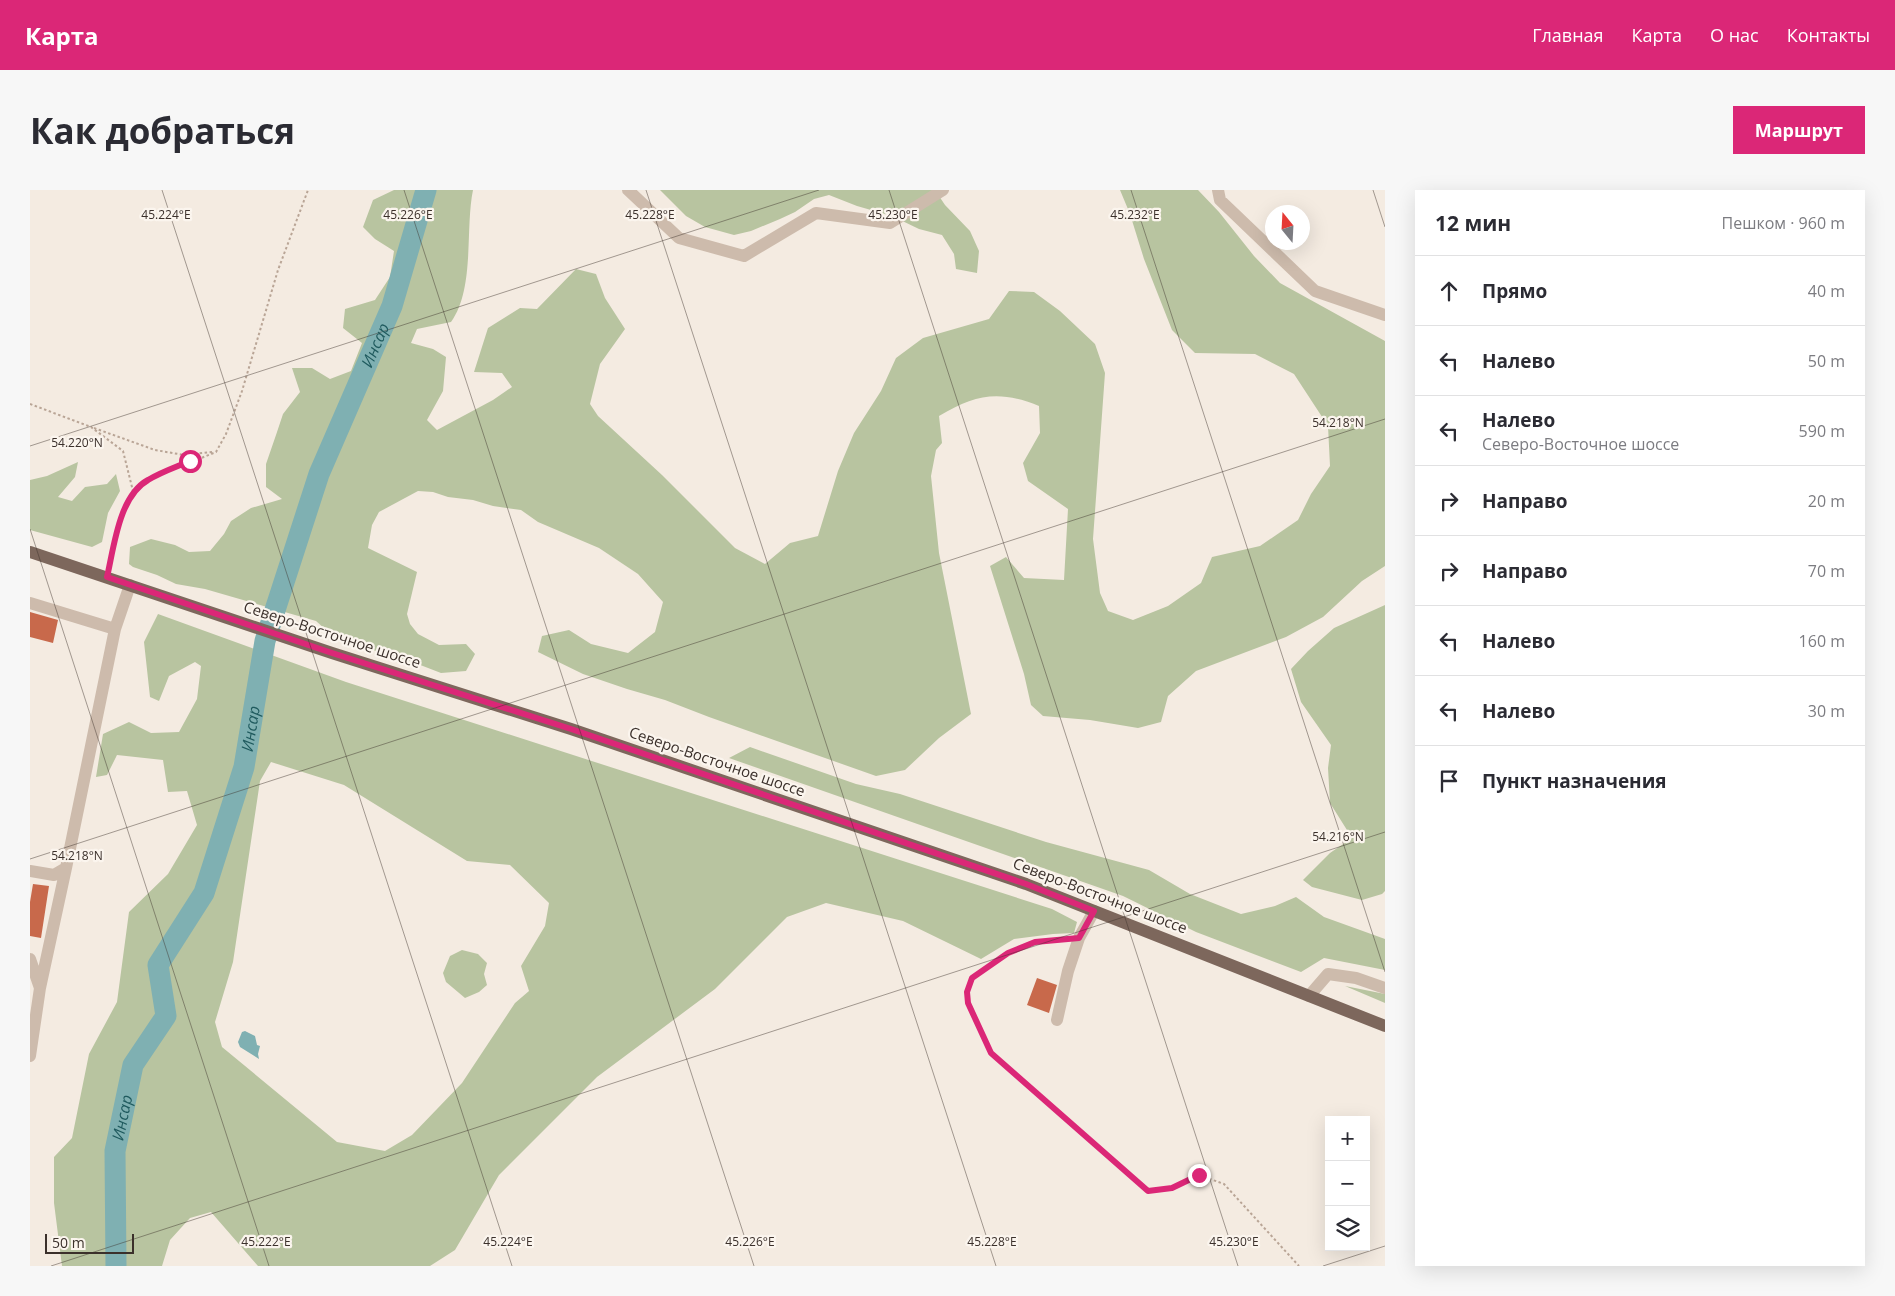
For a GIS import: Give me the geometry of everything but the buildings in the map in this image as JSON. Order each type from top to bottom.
[{"type":"main road","name":"Северо-Восточное шоссе","points":[[30,552],[332,653],[571,729],[1026,884],[1385,1026]]},
{"type":"lane","points":[[628,190],[679,238],[744,256],[816,214],[890,223],[943,190]]},
{"type":"lane","points":[[1218,190],[1220,200],[1315,291],[1385,315]]},
{"type":"lane","points":[[30,1056],[40,988],[115,629],[130,585]]},
{"type":"lane","points":[[30,603],[115,629]]},
{"type":"lane","points":[[30,871],[54,874],[66,868]]},
{"type":"lane","points":[[1057,1020],[1068,972],[1079,938],[1094,911]]},
{"type":"lane","points":[[30,959],[40,988]]},
{"type":"lane","points":[[1309,996],[1328,974],[1356,978],[1385,988]]},
{"type":"path","points":[[107,577],[124,508],[133,491],[147,480],[216,452],[226,434],[242,391],[278,270],[308,190]]},
{"type":"path","points":[[30,404],[155,450],[184,455],[216,452]]},
{"type":"path","points":[[91,427],[123,452],[133,491]]},
{"type":"path","points":[[1079,938],[1035,942],[1008,953],[972,978],[967,992],[968,1003],[991,1053],[1148,1191],[1172,1188],[1199,1175],[1224,1184],[1299,1266]]},
{"type":"green space","points":[[394,190],[473,190],[466,276],[459,308],[451,322],[417,329],[411,343],[433,349],[446,357],[443,391],[427,420],[437,430],[493,400],[512,387],[502,373],[474,372],[488,328],[520,308],[537,309],[576,269],[596,274],[605,298],[625,329],[600,364],[590,404],[598,416],[662,475],[735,548],[765,564],[790,543],[818,536],[838,471],[854,433],[881,391],[896,358],[923,338],[989,319],[1009,291],[1034,292],[1060,311],[1095,344],[1105,373],[1093,539],[1100,593],[1108,611],[1133,620],[1168,606],[1201,583],[1212,557],[1260,546],[1298,520],[1311,494],[1330,466],[1328,426],[1294,374],[1255,354],[1195,353],[1172,330],[1144,259],[1130,214],[1120,190],[1198,190],[1219,212],[1254,256],[1280,283],[1385,341],[1385,566],[1362,581],[1323,617],[1286,637],[1196,671],[1168,696],[1161,722],[1138,728],[1090,720],[1043,716],[1031,705],[1024,674],[990,566],[1006,557],[1024,578],[1064,580],[1068,509],[1028,481],[1023,463],[1040,433],[1039,406],[1000,396],[976,399],[965,403],[939,416],[942,443],[936,450],[931,476],[939,553],[971,714],[939,738],[905,770],[876,776],[665,700],[583,674],[538,652],[542,636],[569,630],[591,644],[628,653],[655,632],[663,602],[638,574],[599,548],[538,522],[521,510],[448,497],[433,492],[418,491],[379,512],[372,525],[368,548],[417,572],[407,614],[410,624],[418,634],[439,645],[466,644],[475,654],[466,671],[441,673],[410,661],[366,648],[325,629],[316,621],[205,589],[176,584],[133,567],[129,564],[130,547],[151,539],[175,545],[189,552],[210,551],[224,534],[231,521],[251,508],[282,499],[266,487],[266,464],[283,414],[300,392],[292,368],[312,368],[330,379],[351,371],[362,343],[343,328],[345,309],[375,300],[390,277],[394,251],[375,239],[363,227],[373,200]]},
{"type":"green space","points":[[660,190],[935,190],[945,205],[970,231],[979,251],[977,273],[956,269],[954,254],[942,235],[919,229],[892,216],[857,206],[829,195],[814,199],[795,212],[780,219],[751,231],[734,235],[705,227],[686,216]]},
{"type":"green space","points":[[78,462],[75,477],[58,497],[72,501],[85,487],[107,484],[116,474],[120,491],[108,513],[102,542],[92,547],[30,530],[30,480],[47,476]]},
{"type":"green space","points":[[1385,605],[1385,891],[1382,894],[1362,900],[1312,887],[1303,880],[1330,853],[1352,838],[1330,803],[1328,768],[1331,745],[1301,702],[1291,669],[1334,628]]},
{"type":"green space","points":[[158,614],[346,682],[1052,909],[1077,922],[1074,933],[1014,939],[981,959],[903,921],[826,903],[787,917],[715,989],[597,1077],[499,1175],[455,1250],[430,1266],[258,1266],[211,1212],[190,1218],[170,1240],[162,1266],[62,1266],[54,1203],[54,1157],[72,1138],[89,1054],[117,1002],[129,912],[168,874],[197,825],[187,791],[168,792],[163,760],[117,755],[107,775],[96,777],[103,734],[129,722],[151,733],[179,732],[197,699],[201,666],[195,662],[169,676],[159,701],[150,697],[144,642]],"holes":[[[271,762],[344,785],[467,861],[510,865],[549,903],[545,926],[521,966],[529,991],[515,1003],[462,1083],[412,1135],[385,1151],[337,1142],[222,1047],[215,1022],[233,962],[260,781]]]},
{"type":"green space","points":[[750,747],[856,784],[900,794],[1046,842],[1149,870],[1190,894],[1241,914],[1275,906],[1296,897],[1324,917],[1385,939],[1385,970],[1324,958],[1301,972],[1196,932],[1123,896],[729,758]]},
{"type":"green space","points":[[462,950],[478,954],[487,963],[484,974],[487,985],[479,992],[465,998],[446,982],[443,973],[450,956]]},
{"type":"green space","points":[[1345,986],[1385,994],[1385,1003]]},
{"type":"water","points":[[245,1031],[255,1036],[257,1045],[260,1046],[259,1059],[240,1047],[238,1042],[242,1032]]},
{"type":"waterway","name":"Инсар","points":[[116,1266],[115,1151],[133,1065],[166,1016],[158,965],[204,893],[244,767],[265,641],[319,474],[392,306],[426,190]]},
{"type":"route","points":[[190,461],[147,480],[133,491],[124,508],[107,577],[332,653],[571,729],[1026,884],[1094,911],[1079,938],[1035,942],[1008,953],[972,978],[967,992],[968,1003],[991,1053],[1148,1191],[1172,1188],[1199,1175]]}]
